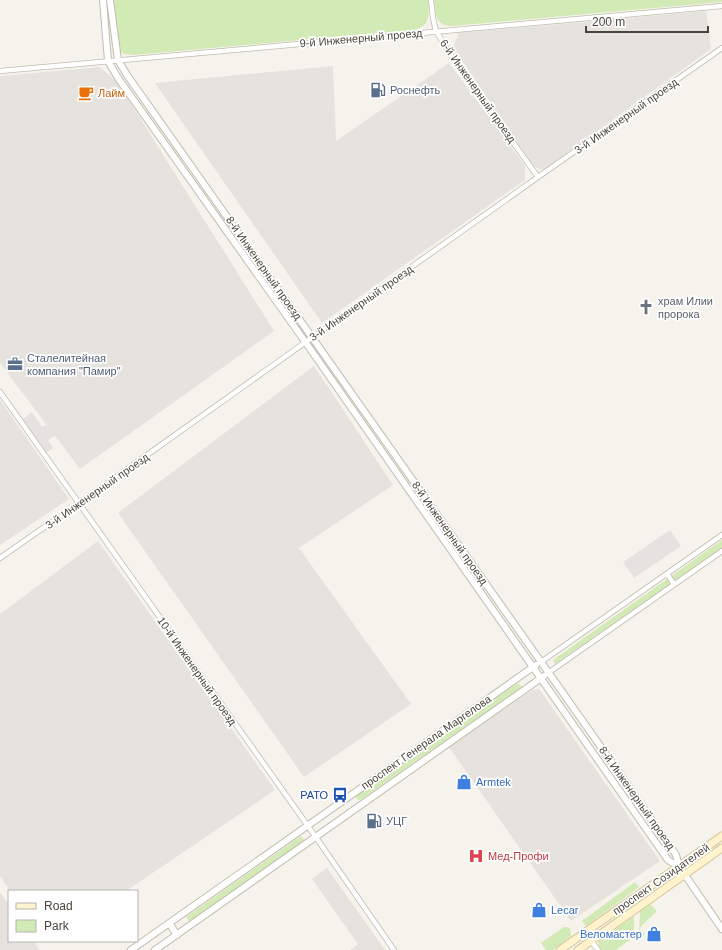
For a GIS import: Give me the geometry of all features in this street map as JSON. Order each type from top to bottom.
[{"type":"main road","name":"проспект Созидателей","points":[[560,950],[722,836]]},
{"type":"main road","name":"проспект Созидателей","points":[[578,950],[722,848]]},
{"type":"main road","points":[[679,866],[684,875]]},
{"type":"main road","points":[[585,932],[591,941]]},
{"type":"street","name":"8-й Инженерный проезд","points":[[103,0],[108,61],[118,78],[306,343],[668,860],[679,866]]},
{"type":"street","name":"8-й Инженерный проезд","points":[[110,0],[118,60],[127,75],[676,855],[679,866]]},
{"type":"street","name":"6-й Инженерный проезд","points":[[431,0],[436,31],[456,63],[538,177]]},
{"type":"street","name":"9-й Инженерный проезд","points":[[0,71],[722,6]]},
{"type":"street","name":"3-й Инженерный проезд","points":[[0,558],[79,504],[538,177],[722,48]]},
{"type":"street","name":"10-й Инженерный проезд","points":[[0,392],[315,836],[394,950]]},
{"type":"street","points":[[347,402],[354,396]]},
{"type":"street","name":"проспект Генерала Маргелова","points":[[131,950],[722,535]]},
{"type":"street","name":"проспект Генерала Маргелова","points":[[155,950],[722,551]]},
{"type":"street","points":[[667,574],[675,584]]},
{"type":"street","points":[[559,704],[567,699]]},
{"type":"street","points":[[351,795],[358,806]]},
{"type":"street","points":[[684,875],[722,929]]},
{"type":"street","points":[[169,923],[177,935]]},
{"type":"street","points":[[591,941],[598,950]]},
{"type":"shaded area","points":[[706,11],[711,49],[544,169],[535,167],[529,160],[453,47],[459,33]]},
{"type":"shaded area","points":[[449,63],[525,166],[525,180],[322,323],[155,83],[333,66],[336,141]]},
{"type":"shaded area","points":[[100,67],[118,83],[274,331],[80,469],[0,363],[0,76]]},
{"type":"shaded area","points":[[314,366],[393,485],[299,548],[411,704],[304,777],[118,513]]},
{"type":"shaded area","points":[[0,400],[69,499],[0,545]]},
{"type":"shaded area","points":[[32,412],[42,427],[48,423],[56,435],[48,440],[53,448],[46,453],[23,419]]},
{"type":"shaded area","points":[[670,530],[681,546],[634,578],[623,562]]},
{"type":"shaded area","points":[[98,541],[275,790],[127,890],[9,890],[0,876],[0,614]]},
{"type":"shaded area","points":[[539,689],[660,861],[571,921],[449,747],[532,690]]},
{"type":"shaded area","points":[[327,868],[385,950],[350,950],[358,944],[312,879]]},
{"type":"shaded area","points":[[0,892],[8,904],[8,942],[35,942],[40,950],[0,950]]},
{"type":"green space","points":[[113,0],[428,0],[428,19],[424,26],[414,30],[133,55],[124,54],[120,50]]},
{"type":"green space","points":[[434,0],[722,0],[722,2],[452,26],[446,25],[439,21],[436,14]]},
{"type":"green space","points":[[722,540],[722,548],[555,664],[553,660]]},
{"type":"green space","points":[[518,683],[522,687],[358,800],[356,797],[357,795]]},
{"type":"green space","points":[[301,836],[305,842],[190,922],[186,917]]},
{"type":"green space","points":[[635,882],[639,887],[586,926],[582,921]]},
{"type":"green space","points":[[650,904],[656,912],[641,926],[640,929],[644,933],[644,937],[639,931],[640,911]]},
{"type":"green space","points":[[634,916],[634,937],[616,950],[601,950],[598,944],[599,940]]},
{"type":"green space","points":[[564,927],[570,929],[571,936],[553,950],[546,950],[541,943]]},
{"type":"place","name":"Роснефть","points":[[378,90]]},
{"type":"place","name":"Лайм","points":[[86,93]]},
{"type":"place","name":"храм Илии пророка","points":[[646,307]]},
{"type":"place","name":"Сталелитейная компания \"Памир\"","points":[[15,364]]},
{"type":"place","name":"Armtek","points":[[464,782]]},
{"type":"place","name":"РАТО","points":[[340,795]]},
{"type":"place","name":"УЦГ","points":[[374,821]]},
{"type":"place","name":"Мед-Профи","points":[[476,856]]},
{"type":"place","name":"Lecar","points":[[539,910]]},
{"type":"place","name":"Веломастер","points":[[654,934]]}]
